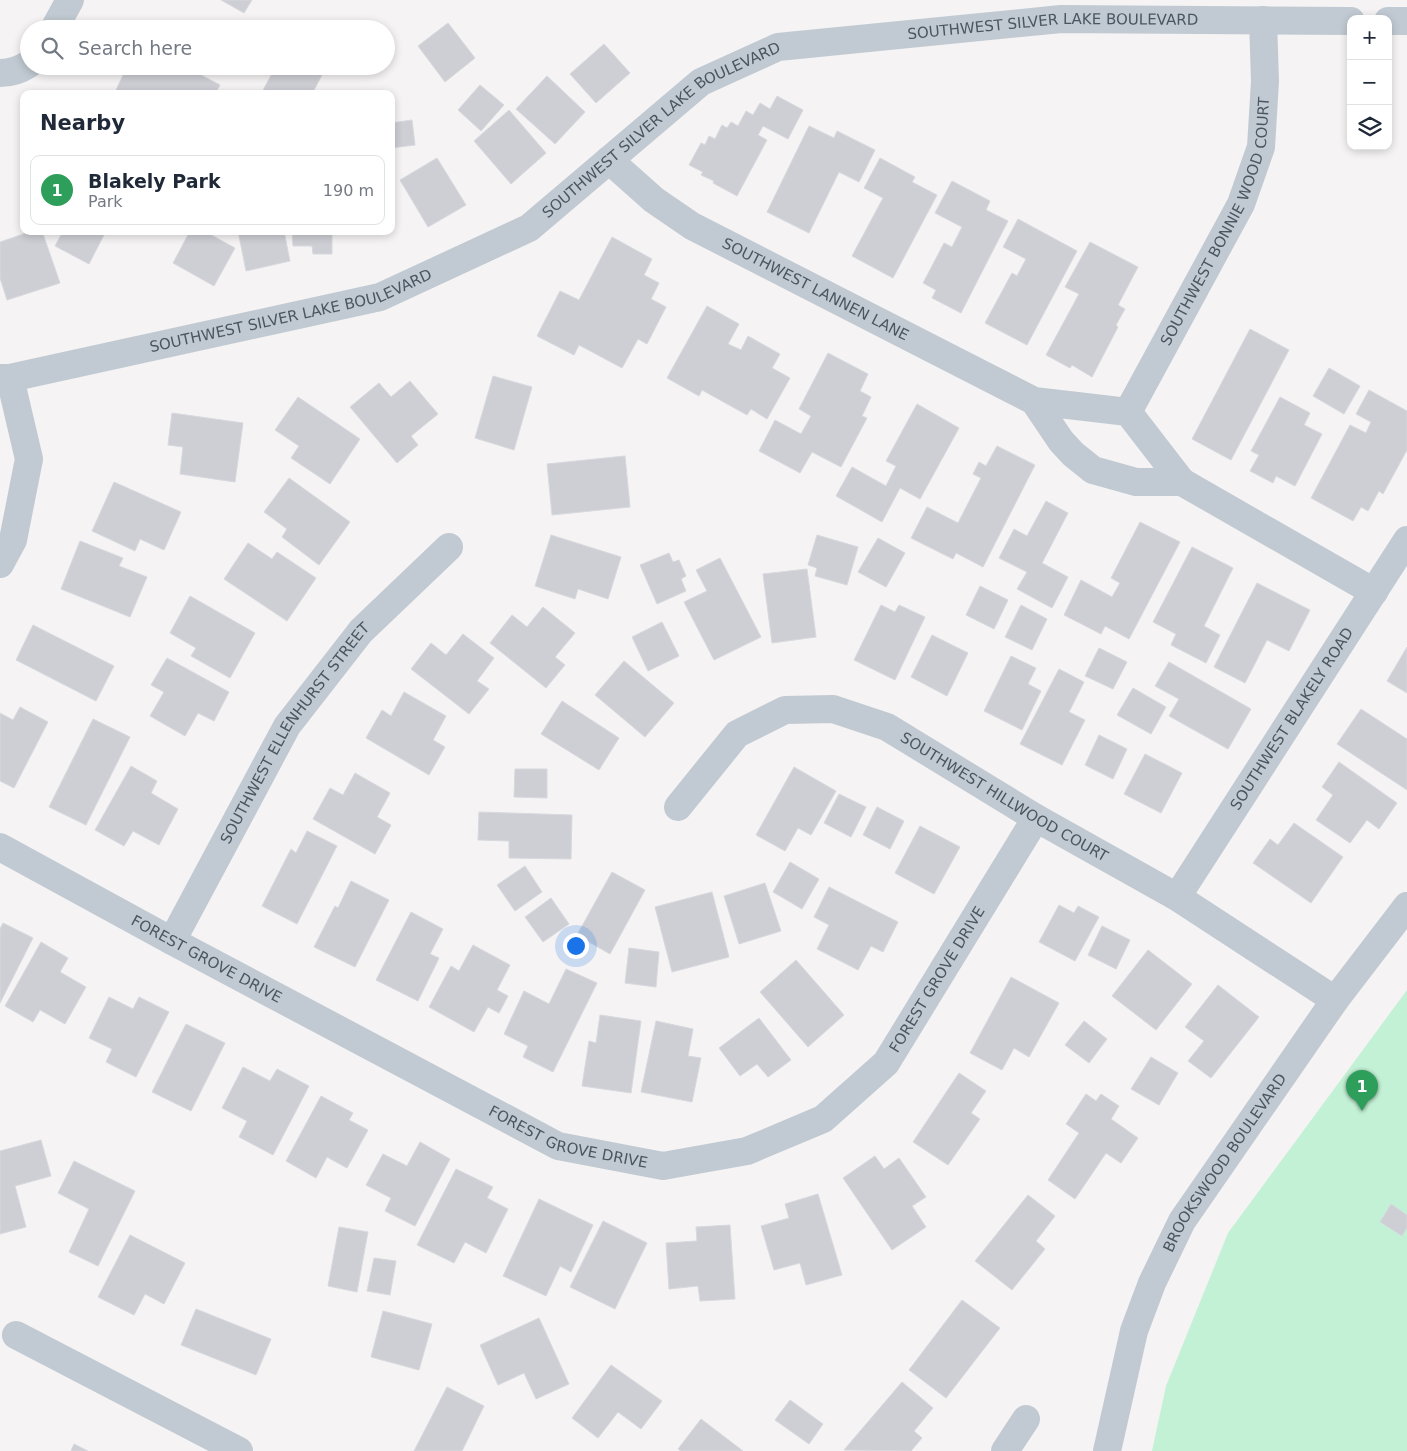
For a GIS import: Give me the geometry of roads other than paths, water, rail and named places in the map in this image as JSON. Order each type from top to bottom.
[{"type":"street","points":[[59,20],[70,0]]},
{"type":"street","name":"SOUTHWEST SILVER LAKE BOULEVARD","points":[[5,378],[380,297],[529,228],[701,82],[778,47],[1060,10],[1263,20],[1347,21]]},
{"type":"street","name":"SOUTHWEST BONNIE WOOD COURT","points":[[1128,412],[1242,204],[1261,146],[1266,81],[1263,20]]},
{"type":"street","points":[[1392,21],[1407,21]]},
{"type":"street","name":"SOUTHWEST LANNEN LANE","points":[[609,160],[654,200],[692,226],[1034,401],[1128,412],[1182,482],[1374,592]]},
{"type":"street","points":[[0,564],[13,540],[29,458],[5,378]]},
{"type":"street","name":"SOUTHWEST LANNEN LANE","points":[[1034,401],[1061,441],[1073,454],[1094,470],[1136,482],[1182,482]]},
{"type":"street","name":"SOUTHWEST BLAKELY ROAD","points":[[1177,896],[1407,540]]},
{"type":"street","name":"SOUTHWEST ELLENHURST STREET","points":[[172,941],[287,726],[361,631],[449,547]]},
{"type":"street","name":"SOUTHWEST HILLWOOD COURT","points":[[678,807],[737,734],[785,710],[833,709],[887,727],[1036,818],[1177,896],[1335,1000]]},
{"type":"street","name":"FOREST GROVE DRIVE","points":[[0,847],[172,941],[558,1146],[663,1166],[747,1151],[824,1119],[886,1063],[1036,818]]},
{"type":"street","name":"BROOKSWOOD BOULEVARD","points":[[1107,1451],[1134,1331],[1152,1283],[1182,1221],[1335,1000],[1407,906]]},
{"type":"street","points":[[16,1335],[238,1451]]},
{"type":"street","points":[[1005,1451],[1026,1419]]},
{"type":"place","name":"Blakely Park","points":[[1362,1111]]}]
